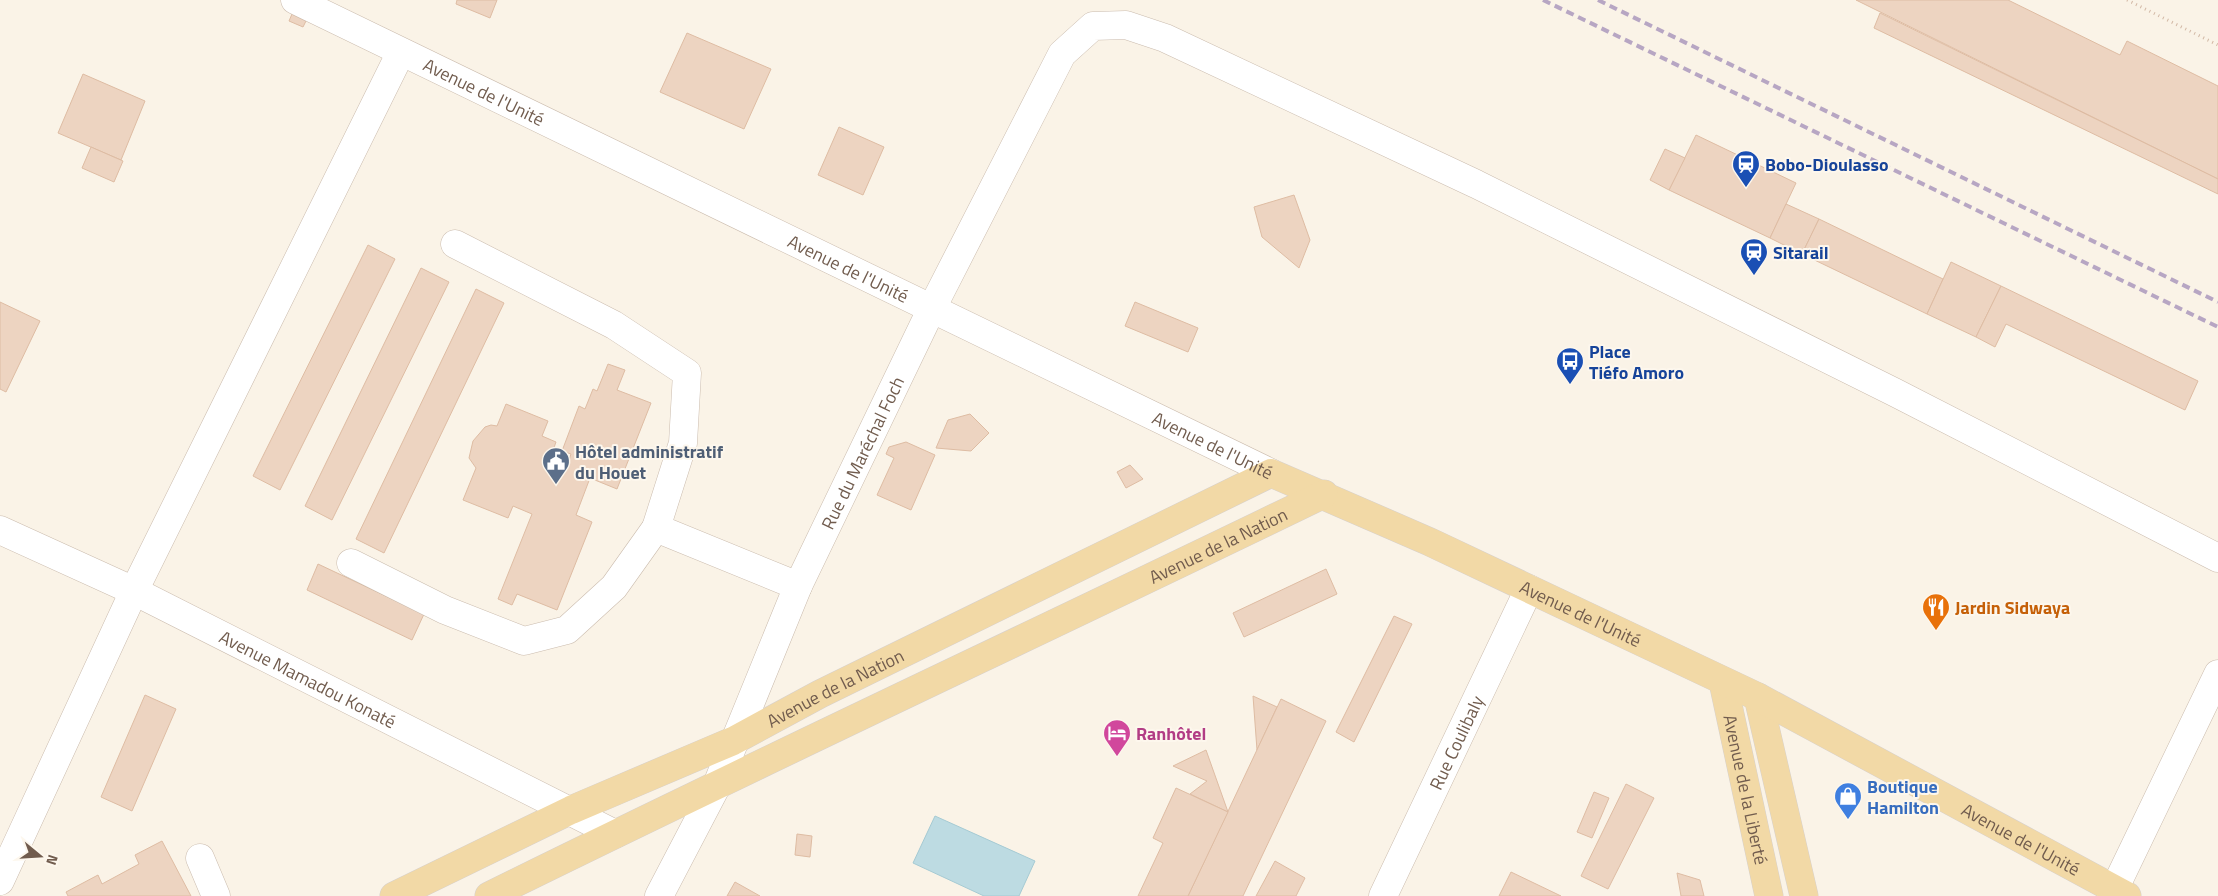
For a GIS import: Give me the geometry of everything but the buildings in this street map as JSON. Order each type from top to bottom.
[{"type":"main road","name":"Avenue de l'Unité","points":[[1272,473],[1324,494],[1758,697],[2117,894]]},
{"type":"main road","name":"Avenue de la Nation","points":[[394,896],[571,810],[733,741],[820,694],[1272,473]]},
{"type":"main road","name":"Avenue de la Nation","points":[[489,896],[716,787],[856,717],[1071,617],[1324,494]]},
{"type":"main road","name":"Avenue de la Liberté","points":[[1724,682],[1769,896]]},
{"type":"main road","name":"Avenue de la Liberté","points":[[1758,697],[1804,896]]},
{"type":"street","name":"Avenue de l'Unité","points":[[294,0],[931,310],[1272,473]]},
{"type":"street","name":"Rue du Maréchal Foch","points":[[659,896],[716,787],[733,741],[798,586],[931,310],[1062,54],[1093,26],[1126,25],[1165,38],[1468,180],[1894,392],[2218,558]]},
{"type":"street","points":[[0,881],[134,591],[401,52]]},
{"type":"street","points":[[351,563],[445,610],[524,641],[567,630],[614,587],[656,528],[682,443],[687,372],[614,325],[455,244]]},
{"type":"street","points":[[656,528],[798,586]]},
{"type":"street","name":"Avenue Mamadou Konaté","points":[[0,530],[134,591],[571,810],[615,834]]},
{"type":"street","name":"Rue Coulibaly","points":[[1383,896],[1530,589]]},
{"type":"street","points":[[2117,894],[2218,674]]},
{"type":"street","points":[[200,858],[216,896]]},
{"type":"path","points":[[2127,0],[2218,45]]},
{"type":"water","points":[[935,816],[1035,861],[1019,896],[984,896],[913,863]]},
{"type":"railway","points":[[1543,0],[2218,327]]},
{"type":"railway","points":[[1598,0],[2218,302]]},
{"type":"place","name":"Bobo-Dioulasso","points":[[1746,188]]},
{"type":"place","name":"Sitarail","points":[[1754,276]]},
{"type":"place","name":"Place Tiéfo Amoro","points":[[1570,385]]},
{"type":"place","name":"Hôtel administratif du Houet","points":[[556,485]]},
{"type":"place","name":"Jardin Sidwaya","points":[[1936,631]]},
{"type":"place","name":"Ranhôtel","points":[[1117,757]]},
{"type":"place","name":"Boutique Hamilton","points":[[1848,820]]}]
